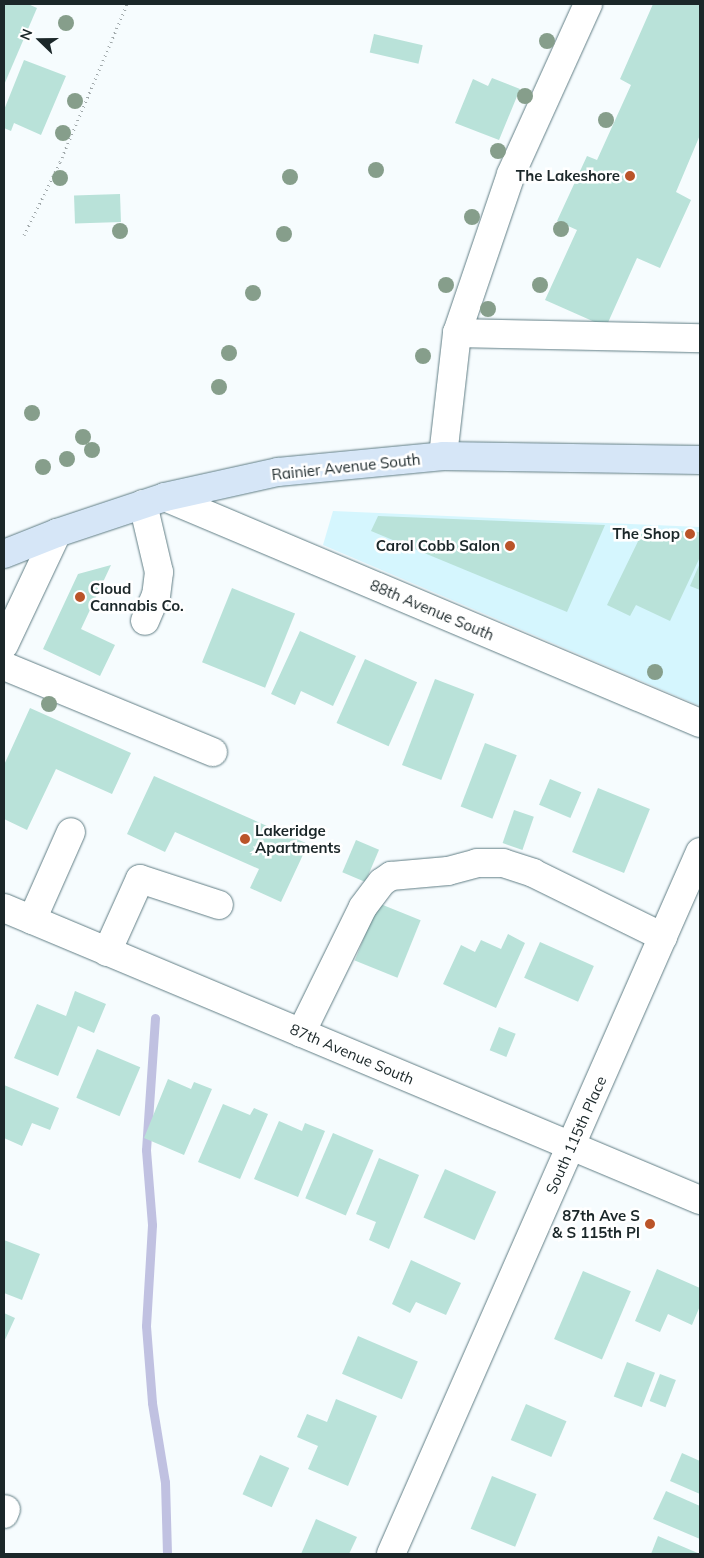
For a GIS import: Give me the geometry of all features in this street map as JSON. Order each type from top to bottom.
[{"type":"main road","name":"Rainier Avenue South","points":[[4,554],[57,533],[154,500],[278,472],[443,456],[700,460]]},
{"type":"street","points":[[443,456],[457,333],[511,174],[588,4]]},
{"type":"street","points":[[457,333],[700,338]]},
{"type":"street","points":[[145,621],[156,595],[159,572],[154,500]]},
{"type":"street","name":"88th Avenue South","points":[[154,500],[700,723]]},
{"type":"street","points":[[4,644],[57,533]]},
{"type":"street","points":[[4,666],[214,752]]},
{"type":"street","points":[[32,920],[71,832]]},
{"type":"street","name":"South 115th Place","points":[[391,1554],[700,852]]},
{"type":"street","points":[[301,1033],[363,907],[378,887],[390,876],[448,871],[477,863],[503,862],[533,874],[664,937]]},
{"type":"street","points":[[107,952],[140,879],[219,905]]},
{"type":"street","name":"87th Avenue South","points":[[4,908],[700,1200]]},
{"type":"path","points":[[24,235],[60,162],[127,4]]},
{"type":"shaded area","points":[[333,511],[700,527],[700,706],[323,545]]},
{"type":"building","points":[[4,4],[28,4],[37,8],[4,85]]},
{"type":"building","name":"The Lakeshore","points":[[653,4],[700,4],[700,135],[676,192],[691,200],[660,268],[637,258],[606,327],[545,300],[577,230],[557,221],[587,156],[597,160],[631,85],[620,79]]},
{"type":"building","points":[[374,34],[423,45],[418,64],[370,53]]},
{"type":"building","points":[[24,60],[66,76],[41,135],[14,123],[11,131],[4,128],[4,110]]},
{"type":"building","points":[[492,78],[520,89],[499,140],[455,123],[473,79],[488,86]]},
{"type":"building","points":[[120,194],[121,222],[75,224],[74,196]]},
{"type":"building","points":[[378,516],[605,525],[567,612],[371,531]]},
{"type":"building","points":[[644,529],[700,532],[700,557],[670,621],[636,605],[630,616],[607,605]]},
{"type":"building","points":[[700,563],[700,590],[690,586]]},
{"type":"building","points":[[111,565],[81,629],[115,645],[100,676],[43,649],[78,574]]},
{"type":"building","points":[[232,588],[295,613],[265,688],[202,662]]},
{"type":"building","points":[[300,631],[356,656],[333,706],[301,691],[295,705],[271,694]]},
{"type":"building","points":[[365,659],[417,682],[389,746],[337,723]]},
{"type":"building","points":[[435,679],[474,694],[441,780],[402,765]]},
{"type":"building","points":[[30,708],[131,753],[112,794],[56,769],[27,830],[4,819],[4,765]]},
{"type":"building","points":[[485,743],[517,755],[492,819],[461,806]]},
{"type":"building","name":"Lakeridge Apartments","points":[[154,776],[308,844],[281,902],[250,888],[259,869],[175,832],[165,852],[127,834]]},
{"type":"building","points":[[550,779],[581,792],[570,818],[539,805]]},
{"type":"building","points":[[598,788],[650,809],[624,873],[572,852]]},
{"type":"building","points":[[514,810],[534,817],[522,850],[503,843]]},
{"type":"building","points":[[356,840],[379,850],[365,882],[342,872]]},
{"type":"building","points":[[378,903],[421,920],[397,978],[355,960]]},
{"type":"building","points":[[508,934],[525,943],[496,1008],[443,984],[461,945],[475,952],[481,940],[501,949]]},
{"type":"building","points":[[540,942],[594,966],[578,1002],[524,978]]},
{"type":"building","points":[[75,991],[106,1004],[94,1033],[78,1026],[58,1076],[14,1058],[37,1004],[66,1016]]},
{"type":"building","points":[[499,1027],[516,1034],[506,1057],[490,1050]]},
{"type":"building","points":[[97,1049],[140,1067],[120,1116],[76,1098]]},
{"type":"building","points":[[168,1079],[191,1089],[194,1082],[212,1089],[184,1155],[144,1138]]},
{"type":"building","points":[[4,1085],[59,1108],[50,1130],[32,1123],[22,1146],[4,1138]]},
{"type":"building","points":[[223,1104],[250,1115],[254,1108],[268,1114],[240,1179],[198,1162]]},
{"type":"building","points":[[279,1121],[302,1131],[305,1123],[325,1131],[298,1197],[254,1179]]},
{"type":"building","points":[[333,1133],[374,1150],[346,1216],[305,1198]]},
{"type":"building","points":[[379,1158],[419,1175],[389,1249],[369,1240],[376,1222],[356,1214]]},
{"type":"building","points":[[445,1169],[496,1192],[475,1240],[423,1217]]},
{"type":"building","points":[[4,1240],[40,1254],[22,1300],[4,1293]]},
{"type":"building","points":[[411,1260],[461,1283],[446,1315],[416,1302],[410,1313],[392,1304]]},
{"type":"building","points":[[657,1269],[700,1288],[700,1306],[692,1325],[668,1314],[660,1332],[635,1321]]},
{"type":"building","points":[[583,1271],[631,1291],[602,1359],[554,1339]]},
{"type":"building","points":[[4,1313],[15,1318],[4,1342]]},
{"type":"building","points":[[358,1336],[418,1361],[402,1399],[342,1374]]},
{"type":"building","points":[[627,1362],[655,1373],[642,1407],[614,1397]]},
{"type":"building","points":[[660,1374],[676,1380],[665,1407],[650,1401]]},
{"type":"building","points":[[336,1399],[377,1416],[348,1486],[308,1469],[318,1446],[297,1437],[307,1414],[327,1422]]},
{"type":"building","points":[[526,1404],[567,1421],[551,1457],[511,1440]]},
{"type":"building","points":[[682,1453],[700,1461],[700,1494],[670,1481]]},
{"type":"building","points":[[260,1455],[289,1468],[272,1507],[243,1494]]},
{"type":"building","points":[[492,1476],[537,1494],[515,1547],[471,1529]]},
{"type":"building","points":[[666,1491],[700,1506],[700,1539],[653,1519]]},
{"type":"building","points":[[316,1519],[357,1537],[349,1554],[301,1554]]},
{"type":"building","points":[[658,1536],[700,1554],[651,1554]]},
{"type":"waterway","points":[[155,1018],[146,1150],[152,1225],[146,1326],[152,1403],[165,1482],[167,1554]]},
{"type":"place","name":"The Lakeshore","points":[[630,176]]},
{"type":"place","name":"The Shop","points":[[690,534]]},
{"type":"place","name":"Carol Cobb Salon","points":[[510,546]]},
{"type":"place","name":"Cloud Cannabis Co.","points":[[80,597]]},
{"type":"place","name":"Lakeridge Apartments","points":[[245,839]]},
{"type":"place","name":"87th Ave S & S 115th Pl","points":[[650,1224]]}]
